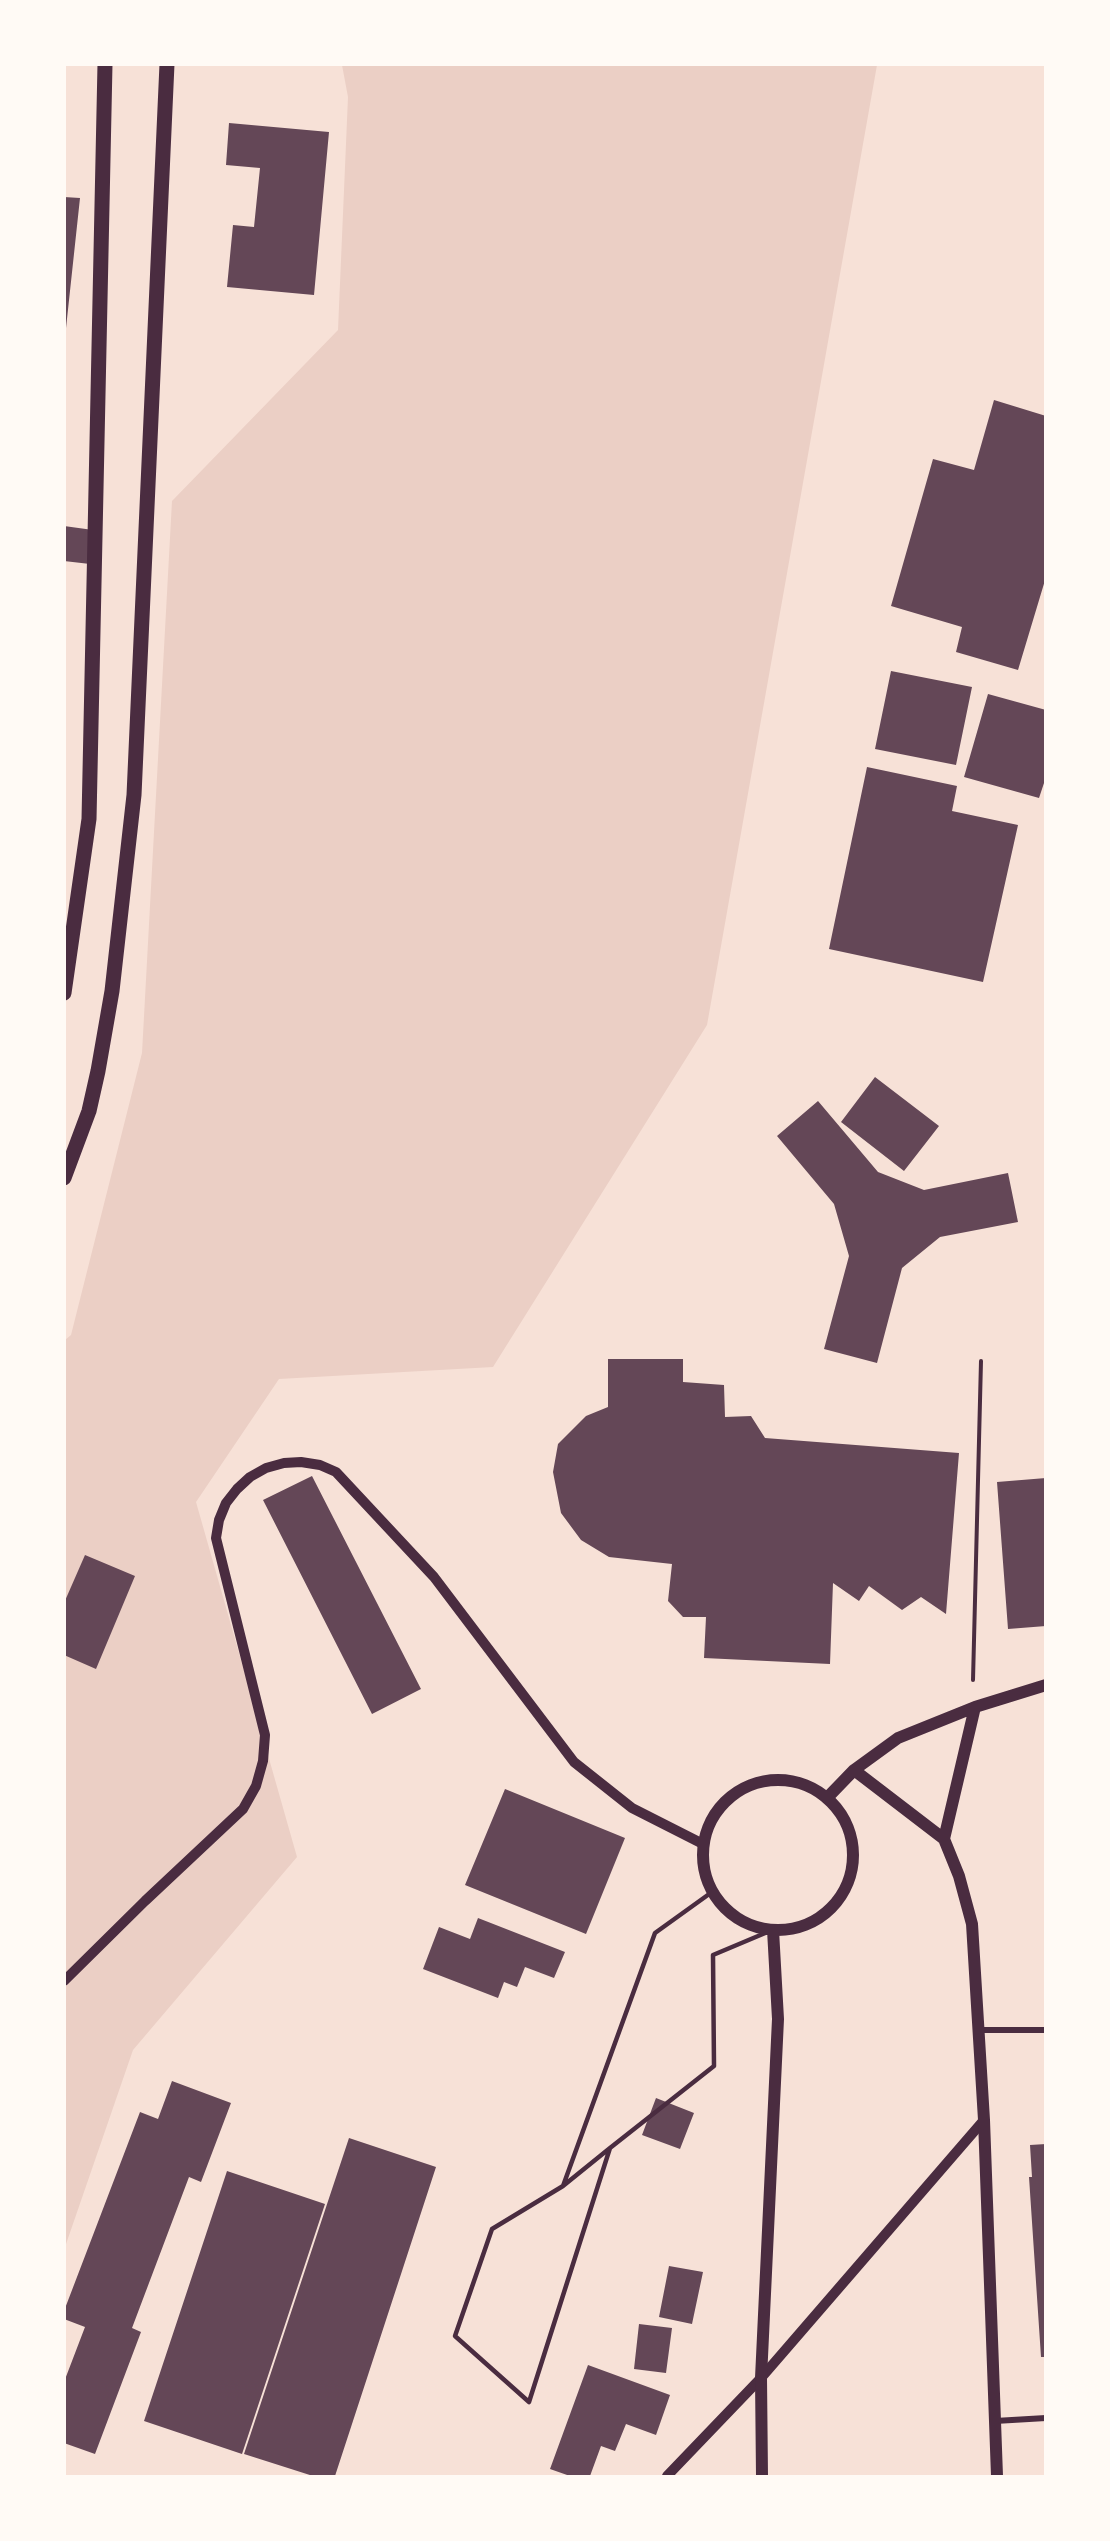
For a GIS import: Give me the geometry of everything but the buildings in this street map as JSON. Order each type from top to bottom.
[{"type":"main road","points":[[64,993],[88,819],[105,64]]},
{"type":"main road","points":[[64,1178],[88,1111],[102,1048],[112,991],[134,795],[167,64]]},
{"type":"main road","points":[[827,1798],[854,1770],[898,1738],[975,1707],[1046,1685]]},
{"type":"main road","points":[[944,1839],[975,1707]]},
{"type":"main road","points":[[854,1770],[944,1839],[959,1876],[972,1924],[980,2030],[997,2476]]},
{"type":"main road","points":[[786,1780],[808,1786],[827,1798],[842,1816],[851,1838],[853,1861],[847,1884],[835,1904],[817,1919],[796,1928],[773,1930],[748,1925],[728,1912],[712,1892],[704,1869],[703,1844],[710,1822],[723,1804],[742,1790],[763,1782],[786,1780]]},
{"type":"main road","points":[[762,2476],[761,2378],[778,2019],[773,1930]]},
{"type":"street","points":[[64,1982],[145,1901],[243,1809],[256,1786],[263,1761],[265,1735],[216,1538],[223,1512],[237,1489],[250,1477],[266,1468],[284,1463],[301,1462],[320,1465],[336,1472],[434,1577],[574,1762],[632,1808],[703,1844]]},
{"type":"street","points":[[980,2030],[1046,2030]]},
{"type":"street","points":[[667,2476],[761,2378],[984,2120]]},
{"type":"street","points":[[995,2421],[1046,2418]]},
{"type":"lane","points":[[563,2186],[655,1933],[712,1892]]},
{"type":"lane","points":[[610,2148],[529,2402],[455,2336],[492,2229],[563,2186],[610,2148],[714,2066],[713,1955],[773,1930]]},
{"type":"path","points":[[972,1665],[981,1361]]},
{"type":"shaded area","points":[[342,65],[877,65],[707,1025],[493,1367],[279,1379],[196,1502],[297,1857],[133,2050],[65,2247],[65,1340],[71,1335],[142,1053],[172,501],[338,330],[348,97]]}]
